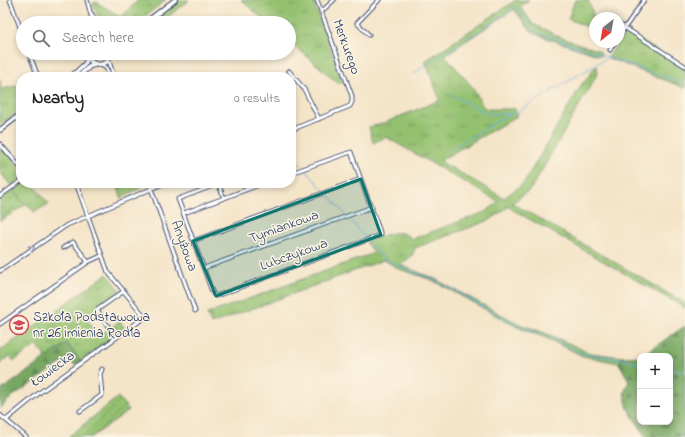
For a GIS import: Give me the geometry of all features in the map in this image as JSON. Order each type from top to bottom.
[{"type":"main road","points":[[154,16],[175,0]]},
{"type":"main road","points":[[76,72],[85,64],[86,60]]},
{"type":"main road","points":[[94,60],[99,65]]},
{"type":"main road","points":[[83,72],[90,66],[99,65],[109,61]]},
{"type":"main road","points":[[0,130],[16,119]]},
{"type":"street","points":[[10,0],[16,16]]},
{"type":"street","points":[[87,0],[91,16]]},
{"type":"street","name":"Merkurego","points":[[317,0],[350,90],[352,102],[350,106],[319,119]]},
{"type":"street","points":[[321,12],[334,0]]},
{"type":"street","points":[[369,35],[357,23],[379,0]]},
{"type":"street","points":[[644,0],[625,28],[685,66]]},
{"type":"street","points":[[90,10],[93,16]]},
{"type":"street","points":[[32,60],[36,72]]},
{"type":"street","points":[[109,61],[112,72]]},
{"type":"street","points":[[99,65],[106,68],[109,72]]},
{"type":"street","points":[[296,79],[304,89],[319,119],[296,128]]},
{"type":"street","points":[[0,144],[16,162]]},
{"type":"street","name":"Lubczykowa","points":[[206,188],[179,198],[193,241],[214,295],[381,235],[351,152],[296,171]]},
{"type":"street","points":[[193,241],[361,179]]},
{"type":"street","points":[[0,196],[16,185]]},
{"type":"street","name":"Łowiecka","points":[[6,420],[39,393],[145,317],[108,272],[78,188]]},
{"type":"street","points":[[221,188],[224,198]]},
{"type":"street","points":[[184,213],[251,188]]},
{"type":"street","points":[[0,271],[62,227],[152,189]]},
{"type":"street","name":"Anyżowa","points":[[152,189],[195,311]]},
{"type":"street","name":"Tymiankowa","points":[[204,268],[372,207]]},
{"type":"street","points":[[63,248],[73,242],[88,262]]},
{"type":"street","points":[[0,324],[88,262],[102,256]]},
{"type":"street","points":[[108,326],[97,310],[124,291]]},
{"type":"street","points":[[80,411],[102,395],[100,374],[102,369]]},
{"type":"street","points":[[0,415],[26,437]]},
{"type":"highlighted area","points":[[361,179],[381,235],[216,296],[193,241]]},
{"type":"green space","points":[[138,0],[166,0],[145,16],[122,16]]},
{"type":"green space","points":[[179,0],[189,0],[169,16],[158,16]]},
{"type":"green space","points":[[241,0],[313,0],[343,83],[339,84],[296,47],[296,16],[260,16]]},
{"type":"green space","points":[[516,0],[529,0],[520,6],[533,24],[562,38],[600,51],[601,56],[540,36],[530,30],[514,9],[445,55],[474,89],[483,107],[488,109],[515,109],[517,116],[441,160],[443,163],[504,198],[524,183],[583,82],[584,83],[597,66],[598,73],[531,189],[512,203],[685,303],[685,308],[508,207],[490,220],[415,248],[412,256],[400,265],[433,278],[519,324],[548,334],[590,353],[623,357],[619,363],[583,356],[546,338],[517,327],[432,280],[399,269],[384,260],[211,324],[207,314],[374,253],[366,242],[370,240],[392,233],[402,233],[412,239],[485,212],[499,202],[386,137],[373,143],[369,127],[384,123],[440,100],[425,61]]},
{"type":"green space","points":[[575,0],[588,0],[592,12],[589,12],[589,28],[568,19]]},
{"type":"green space","points":[[96,2],[119,16],[98,16],[93,3]]},
{"type":"green space","points":[[629,33],[685,68],[685,88],[608,58],[614,48],[625,48],[625,34]]},
{"type":"green space","points":[[0,80],[1,89],[16,86],[16,114],[0,125]]},
{"type":"green space","points":[[0,149],[3,151],[5,150],[16,163],[16,182],[11,186],[0,172]]},
{"type":"green space","points":[[16,187],[36,188],[49,204],[34,212],[27,204],[25,205],[13,190]]},
{"type":"green space","points":[[118,188],[142,188],[125,195],[122,200]]},
{"type":"green space","points":[[13,190],[25,205],[0,221],[0,199]]},
{"type":"green space","points":[[107,274],[121,291],[85,317],[99,336],[120,321],[125,329],[81,361],[67,343],[46,358],[37,345],[14,361],[10,356],[0,364],[0,351]]},
{"type":"green space","points":[[685,326],[685,437],[646,437],[638,425],[673,425],[673,353],[645,353]]},
{"type":"green space","points":[[67,343],[81,361],[75,366],[69,358],[13,396],[0,409],[0,391]]},
{"type":"green space","points":[[637,356],[637,423],[628,409],[624,393],[629,381],[619,363],[623,357]]},
{"type":"green space","points":[[118,397],[129,410],[92,437],[68,437]]},
{"type":"waterway","points":[[413,74],[516,7],[536,32],[685,84]]},
{"type":"waterway","points":[[450,94],[488,114],[514,114],[608,57]]},
{"type":"waterway","points":[[449,150],[509,114]]},
{"type":"waterway","points":[[296,160],[303,167]]},
{"type":"waterway","points":[[306,170],[324,191]]},
{"type":"waterway","points":[[327,193],[345,214]]},
{"type":"waterway","points":[[348,217],[366,239]]},
{"type":"waterway","points":[[368,241],[381,256],[390,262],[437,281],[517,326],[547,336],[584,354],[628,360],[637,363]]},
{"type":"waterway","points":[[673,370],[685,371]]},
{"type":"waterway","points":[[682,437],[685,431]]},
{"type":"place","name":"Szkoła Podstawowa nr 26 imienia Rodła","points":[[19,325]]}]
